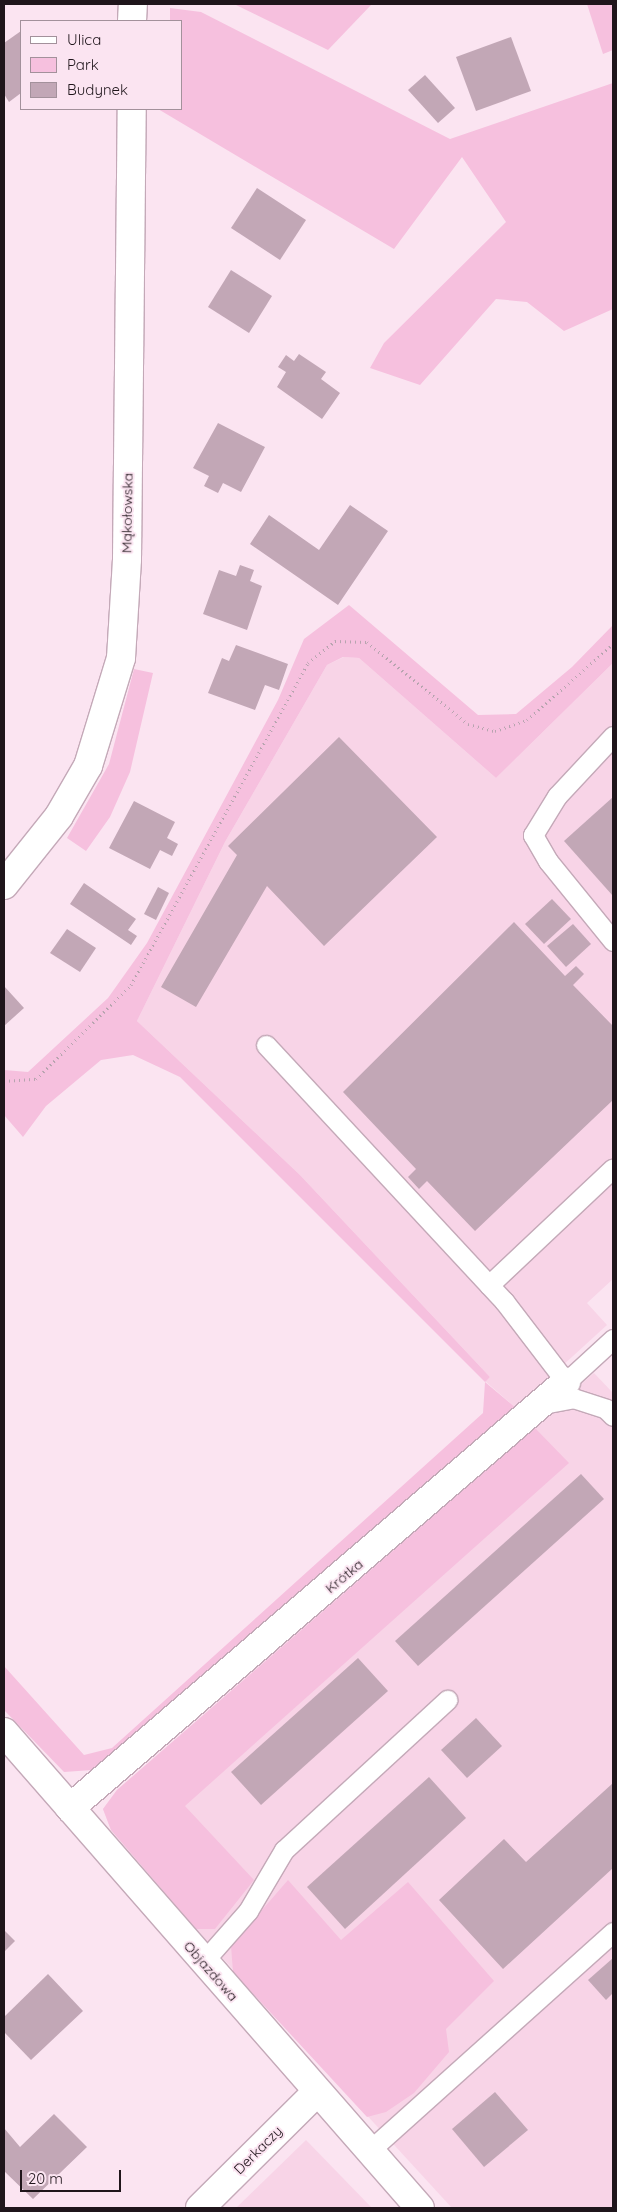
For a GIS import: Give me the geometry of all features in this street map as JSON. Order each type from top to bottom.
[{"type":"street","points":[[132,20],[133,4]]},
{"type":"street","name":"Mąkołowska","points":[[4,885],[59,816],[88,766],[120,658],[127,559],[132,110]]},
{"type":"street","name":"Krótka","points":[[70,1808],[566,1382]]},
{"type":"street","name":"Objazdowa","points":[[4,1732],[420,2208]]},
{"type":"street","name":"Derkaczy","points":[[200,2208],[317,2092]]},
{"type":"lane","points":[[613,736],[557,796],[533,835],[548,861],[613,941]]},
{"type":"lane","points":[[266,1045],[489,1285],[566,1382]]},
{"type":"lane","points":[[489,1285],[613,1168]]},
{"type":"lane","name":"Krótka","points":[[566,1382],[613,1339]]},
{"type":"lane","points":[[541,1404],[573,1398],[606,1408],[613,1416]]},
{"type":"lane","points":[[204,1962],[248,1911],[284,1850],[447,1700]]},
{"type":"lane","points":[[369,2151],[613,1932]]},
{"type":"path","points":[[4,1081],[12,1084],[36,1079],[131,985],[308,663],[335,641],[367,642],[468,724],[495,731],[527,720],[613,644]]},
{"type":"shaded area","points":[[344,657],[359,658],[496,778],[613,663],[613,1279],[587,1303],[607,1325],[516,1408],[485,1381],[490,1377],[300,1175],[137,1021],[225,842],[327,665]]},
{"type":"shaded area","points":[[594,1373],[613,1393],[613,2208],[452,2208],[196,1929],[111,1830],[103,1809],[117,1790]]},
{"type":"shaded area","points":[[306,2140],[372,2208],[236,2208]]},
{"type":"green space","points":[[234,4],[372,4],[328,50]]},
{"type":"green space","points":[[587,4],[613,4],[613,50],[603,54]]},
{"type":"green space","points":[[170,8],[201,12],[450,139],[613,83],[613,309],[564,331],[527,302],[496,299],[420,385],[370,368],[384,343],[506,222],[462,157],[394,249],[160,110],[182,110],[182,20],[170,20]]},
{"type":"green space","points":[[349,605],[478,715],[516,714],[572,667],[613,625],[613,663],[496,778],[359,658],[343,657],[327,665],[225,842],[137,1021],[300,1175],[490,1377],[485,1382],[180,1077],[133,1055],[101,1060],[46,1106],[23,1137],[4,1115],[4,1070],[28,1072],[108,998],[147,943],[278,700],[304,639]]},
{"type":"green space","points":[[134,669],[153,673],[130,772],[110,817],[86,851],[67,838],[109,764]]},
{"type":"green space","points":[[485,1382],[516,1408],[127,1751],[92,1770],[64,1772],[4,1710],[4,1666],[84,1755],[112,1748],[483,1413]]},
{"type":"green space","points":[[535,1428],[569,1463],[185,1806],[254,1880],[215,1929],[196,1929],[111,1830],[103,1809],[117,1790]]},
{"type":"green space","points":[[288,1880],[341,1940],[408,1882],[494,1981],[446,2029],[449,2052],[414,2093],[386,2112],[367,2117],[233,1972],[231,1946]]},
{"type":"building","points":[[20,32],[20,94],[9,102],[4,94],[4,43]]},
{"type":"building","points":[[511,37],[531,91],[476,111],[456,57]]},
{"type":"building","points":[[425,75],[455,108],[438,123],[408,90]]},
{"type":"building","points":[[257,188],[306,220],[280,260],[231,228]]},
{"type":"building","points":[[231,270],[272,296],[249,333],[208,307]]},
{"type":"building","points":[[299,354],[326,372],[321,379],[340,393],[322,419],[277,387],[286,372],[278,367],[286,355],[294,361]]},
{"type":"building","points":[[218,423],[265,447],[241,492],[223,483],[218,493],[204,486],[209,476],[193,468]]},
{"type":"building","points":[[350,505],[388,531],[338,605],[250,544],[269,515],[319,550]]},
{"type":"building","points":[[240,565],[254,570],[250,581],[262,586],[247,630],[203,614],[219,570],[236,576]]},
{"type":"building","points":[[236,645],[288,664],[279,690],[265,685],[255,710],[208,693],[222,658],[229,661]]},
{"type":"building","points":[[339,737],[437,837],[324,946],[267,886],[196,1007],[161,987],[237,855],[228,846]]},
{"type":"building","points":[[613,797],[613,896],[564,841]]},
{"type":"building","points":[[134,801],[175,822],[167,838],[178,844],[172,856],[160,850],[150,869],[109,848]]},
{"type":"building","points":[[84,883],[136,919],[128,930],[137,936],[131,945],[70,904]]},
{"type":"building","points":[[158,887],[169,893],[156,920],[144,914]]},
{"type":"building","points":[[552,899],[571,919],[544,944],[525,924]]},
{"type":"building","points":[[514,922],[565,976],[576,966],[584,974],[573,985],[613,1026],[613,1100],[475,1231],[427,1181],[419,1189],[408,1177],[416,1169],[343,1092]]},
{"type":"building","points":[[573,924],[591,944],[566,967],[547,946]]},
{"type":"building","points":[[67,929],[96,948],[80,972],[50,953]]},
{"type":"building","points":[[4,986],[24,1008],[4,1026]]},
{"type":"building","points":[[581,1474],[604,1499],[418,1666],[395,1641]]},
{"type":"building","points":[[358,1658],[388,1691],[261,1805],[231,1772]]},
{"type":"building","points":[[476,1718],[502,1746],[467,1778],[441,1750]]},
{"type":"building","points":[[429,1777],[466,1818],[345,1929],[307,1887]]},
{"type":"building","points":[[613,1783],[613,1868],[503,1969],[439,1900],[504,1839],[526,1862]]},
{"type":"building","points":[[4,1930],[15,1941],[4,1952]]},
{"type":"building","points":[[613,1958],[613,1993],[606,2000],[588,1980]]},
{"type":"building","points":[[48,1974],[83,2011],[31,2060],[4,2032],[4,2017]]},
{"type":"building","points":[[495,2092],[528,2130],[484,2167],[452,2129]]},
{"type":"building","points":[[54,2114],[87,2147],[33,2199],[4,2171],[4,2128],[20,2147]]}]
